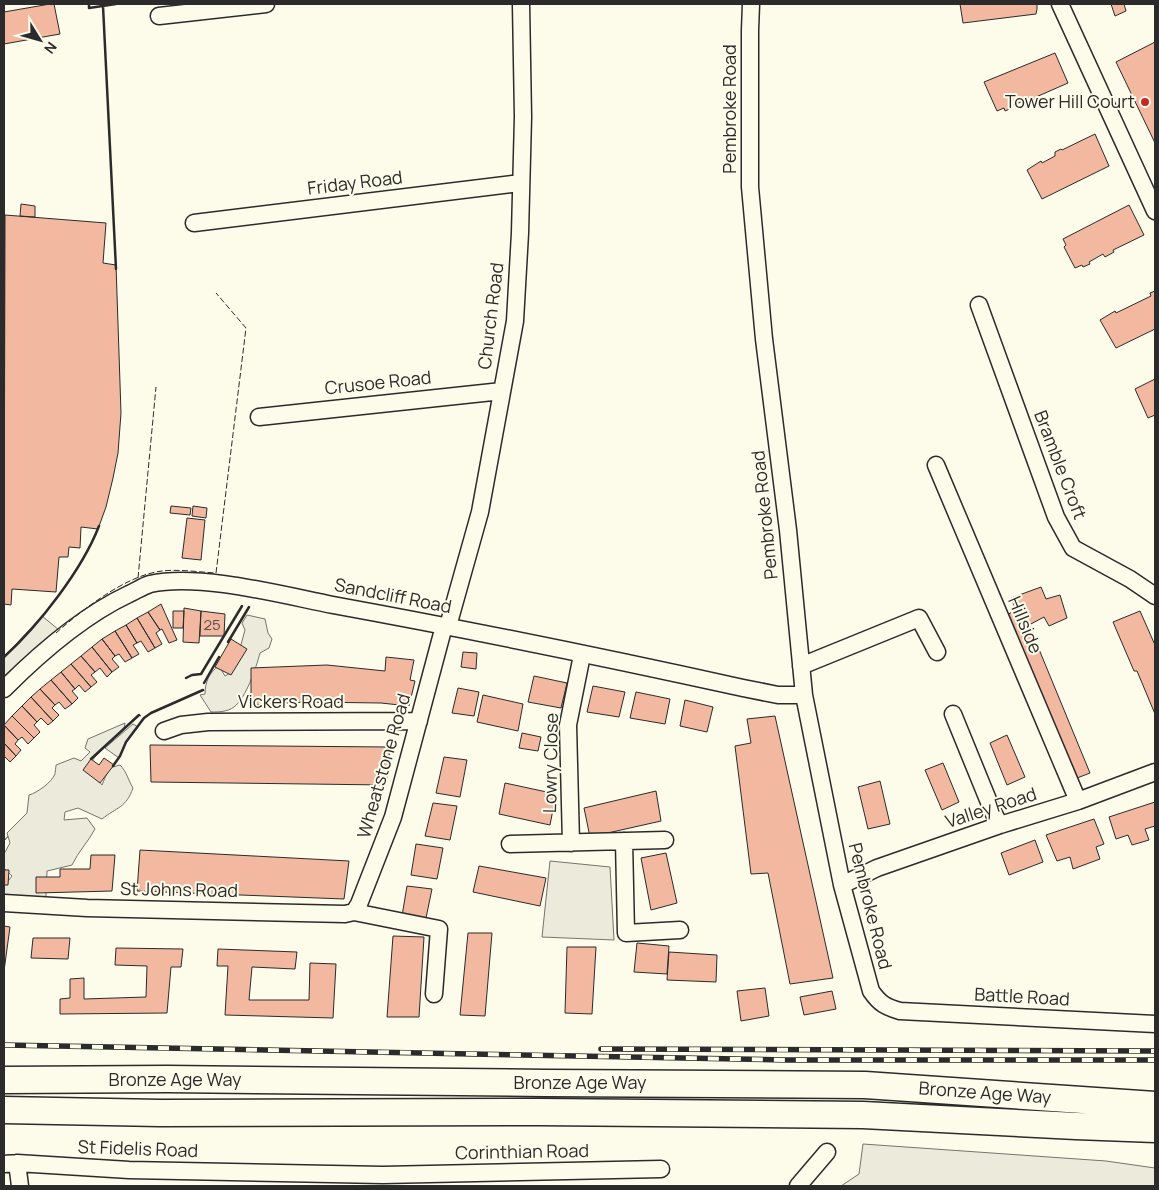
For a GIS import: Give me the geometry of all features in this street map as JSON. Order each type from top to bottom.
[{"type":"main road","name":"Bronze Age Way","points":[[4,1080],[167,1079],[546,1084],[865,1085],[1155,1105]]},
{"type":"main road","name":"Bronze Age Way","points":[[4,1110],[160,1113],[539,1112],[863,1115],[1155,1129]]},
{"type":"main road","points":[[1076,1126],[1155,1144]]},
{"type":"street","points":[[160,16],[266,4]]},
{"type":"street","name":"Church Road","points":[[446,626],[480,512],[515,321],[520,233],[523,117],[521,4]]},
{"type":"street","name":"Pembroke Road","points":[[752,4],[750,30],[750,187],[764,339],[788,530],[804,695],[842,885],[871,991],[876,999],[887,1008]]},
{"type":"street","points":[[1060,4],[1155,211]]},
{"type":"street","name":"Friday Road","points":[[194,223],[520,183]]},
{"type":"street","name":"Bramble Croft","points":[[979,305],[1056,517],[1073,548],[1130,579],[1155,596]]},
{"type":"street","name":"Crusoe Road","points":[[259,417],[502,391]]},
{"type":"street","name":"Hillside","points":[[936,465],[1078,801]]},
{"type":"street","name":"Sandcliff Road","points":[[4,689],[25,668],[81,622],[117,599],[149,584],[175,581],[216,584],[446,626],[778,695],[804,695]]},
{"type":"street","points":[[801,666],[919,618],[937,652]]},
{"type":"street","name":"Wheatstone Road","points":[[354,912],[359,904],[394,817],[446,626]]},
{"type":"street","name":"Lowry Close","points":[[571,843],[568,725],[582,654]]},
{"type":"street","points":[[954,714],[992,812],[1000,824]]},
{"type":"street","name":"Vickers Road","points":[[164,731],[181,725],[208,722],[419,721]]},
{"type":"street","name":"Valley Road","points":[[842,885],[877,868],[1000,824],[1078,801],[1155,772]]},
{"type":"street","points":[[510,844],[665,840]]},
{"type":"street","points":[[624,841],[626,933],[680,930]]},
{"type":"street","name":"St Johns Road","points":[[4,903],[87,908],[346,914],[354,912]]},
{"type":"street","points":[[354,912],[439,929],[434,994]]},
{"type":"street","name":"Battle Road","points":[[887,1008],[900,1011],[1155,1024]]},
{"type":"street","points":[[798,1186],[827,1152]]},
{"type":"street","name":"St Fidelis Road","points":[[20,1186],[10,1164],[258,1179],[383,1181]]},
{"type":"street","name":"Corinthian Road","points":[[383,1181],[661,1169]]},
{"type":"shaded area","points":[[247,615],[265,619],[268,633],[272,639],[269,648],[260,653],[250,682],[238,703],[229,710],[211,712],[200,695],[205,694],[208,678],[216,668],[219,666],[225,676],[232,672],[245,630],[242,623]]},
{"type":"shaded area","points":[[42,616],[59,630],[4,680],[4,657]]},
{"type":"shaded area","points":[[125,723],[124,728],[87,767],[102,785],[109,768],[120,765],[133,788],[127,800],[102,819],[78,808],[65,812],[64,820],[87,818],[95,829],[72,865],[47,871],[46,896],[34,901],[4,898],[4,886],[12,876],[4,868],[4,854],[10,843],[7,833],[27,813],[29,795],[48,784],[55,774],[56,765],[74,758],[81,761],[90,752],[85,748],[88,739]]},
{"type":"shaded area","points":[[133,724],[138,727],[126,742],[119,758],[105,748]]},
{"type":"shaded area","points":[[550,861],[610,867],[614,940],[542,937]]},
{"type":"shaded area","points":[[863,1144],[1106,1161],[1155,1168],[1155,1186],[841,1186],[859,1174]]},
{"type":"building","points":[[54,4],[60,34],[4,44],[4,12]]},
{"type":"building","points":[[960,4],[1037,4],[1037,9],[1036,14],[963,23]]},
{"type":"building","points":[[1111,4],[1124,4],[1126,11],[1115,16]]},
{"type":"building","name":"Tower Hill Court","points":[[1155,42],[1155,143],[1116,62]]},
{"type":"building","points":[[1055,53],[1068,83],[1027,103],[1026,100],[1011,106],[1012,108],[1005,111],[1004,108],[997,111],[984,82]]},
{"type":"building","points":[[1095,134],[1109,166],[1042,199],[1027,170],[1041,161],[1042,163],[1055,156],[1055,152]]},
{"type":"building","points":[[21,204],[35,206],[35,217],[20,216]]},
{"type":"building","points":[[1129,205],[1144,235],[1113,250],[1114,252],[1105,257],[1103,254],[1089,262],[1090,264],[1075,268],[1064,247],[1066,245],[1063,239]]},
{"type":"building","points":[[5,215],[106,223],[103,263],[116,265],[121,413],[118,453],[106,507],[98,529],[81,527],[80,548],[69,547],[68,557],[59,557],[56,592],[12,589],[11,605],[4,604]]},
{"type":"building","points":[[1155,291],[1155,329],[1116,348],[1100,320],[1115,311],[1116,313],[1151,296],[1150,293]]},
{"type":"building","points":[[1155,379],[1155,415],[1148,418],[1135,389]]},
{"type":"building","points":[[171,506],[191,508],[190,515],[170,513]]},
{"type":"building","points":[[193,506],[207,508],[206,518],[192,516]]},
{"type":"building","points":[[187,518],[205,520],[201,560],[182,558]]},
{"type":"building","points":[[1041,587],[1046,599],[1060,595],[1067,618],[1049,626],[1044,617],[1029,625],[1090,773],[1072,780],[1003,617],[1016,610],[1011,598]]},
{"type":"building","points":[[161,604],[177,640],[169,643],[162,629],[160,630],[148,612]]},
{"type":"building","points":[[184,608],[201,611],[199,643],[183,642]]},
{"type":"building","points":[[173,611],[184,611],[183,628],[173,628]]},
{"type":"building","points":[[201,611],[225,614],[224,636],[200,636]]},
{"type":"building","points":[[1140,611],[1155,645],[1155,714],[1113,622]]},
{"type":"building","points":[[148,612],[160,630],[156,633],[162,644],[155,648],[137,618]]},
{"type":"building","points":[[137,618],[155,648],[148,652],[141,641],[137,643],[126,625]]},
{"type":"building","points":[[126,625],[137,643],[133,645],[139,654],[132,658],[115,631]]},
{"type":"building","points":[[115,631],[132,658],[125,662],[119,654],[115,656],[102,639]]},
{"type":"building","points":[[102,639],[115,656],[112,659],[119,667],[112,672],[92,647]]},
{"type":"building","points":[[231,639],[247,649],[231,675],[215,667]]},
{"type":"building","points":[[92,647],[112,672],[107,677],[100,668],[95,672],[81,656]]},
{"type":"building","points":[[463,652],[477,653],[476,669],[461,667]]},
{"type":"building","points":[[81,656],[95,672],[91,675],[97,682],[91,687],[71,664]]},
{"type":"building","points":[[386,657],[414,660],[410,680],[415,681],[409,706],[381,703],[305,702],[251,705],[251,668],[327,665],[385,671]]},
{"type":"building","points":[[71,664],[91,687],[85,692],[79,685],[75,689],[61,672]]},
{"type":"building","points":[[61,672],[75,689],[72,691],[78,698],[72,704],[51,680]]},
{"type":"building","points":[[534,676],[567,683],[561,708],[528,702]]},
{"type":"building","points":[[51,680],[72,704],[65,709],[59,702],[55,705],[40,689]]},
{"type":"building","points":[[593,686],[625,692],[619,717],[587,712]]},
{"type":"building","points":[[458,688],[479,692],[474,716],[452,713]]},
{"type":"building","points":[[40,689],[55,705],[52,708],[59,715],[53,721],[31,697]]},
{"type":"building","points":[[636,692],[670,699],[665,724],[630,718]]},
{"type":"building","points":[[483,695],[523,704],[518,731],[477,722]]},
{"type":"building","points":[[31,697],[53,721],[48,725],[41,718],[37,722],[22,706]]},
{"type":"building","points":[[685,700],[713,707],[707,732],[680,726]]},
{"type":"building","points":[[22,706],[37,722],[34,725],[40,732],[34,738],[12,716]]},
{"type":"building","points":[[12,716],[34,738],[28,744],[22,737],[18,740],[4,725]]},
{"type":"building","points":[[775,716],[833,978],[790,984],[768,873],[751,874],[735,746],[751,743],[747,719]]},
{"type":"building","points":[[4,725],[18,740],[15,744],[21,750],[16,756],[4,743]]},
{"type":"building","points":[[522,733],[541,737],[538,751],[519,748]]},
{"type":"building","points":[[1007,735],[1025,777],[1007,785],[990,743]]},
{"type":"building","points":[[4,743],[16,756],[10,762],[4,756]]},
{"type":"building","points":[[150,745],[390,747],[386,785],[151,782]]},
{"type":"building","points":[[444,757],[467,760],[460,797],[436,793]]},
{"type":"building","points":[[104,758],[114,765],[100,783],[83,770],[91,759],[99,765]]},
{"type":"building","points":[[943,763],[959,802],[942,810],[925,770]]},
{"type":"building","points":[[880,781],[890,824],[868,829],[858,787]]},
{"type":"building","points":[[505,783],[556,794],[550,825],[499,814]]},
{"type":"building","points":[[656,791],[661,821],[590,837],[584,808]]},
{"type":"building","points":[[1155,802],[1155,826],[1145,829],[1149,840],[1132,845],[1128,835],[1116,839],[1109,817]]},
{"type":"building","points":[[433,803],[457,806],[450,840],[425,836]]},
{"type":"building","points":[[1094,819],[1104,844],[1096,847],[1100,859],[1073,869],[1070,857],[1057,861],[1046,835]]},
{"type":"building","points":[[1035,840],[1043,862],[1009,875],[1001,853]]},
{"type":"building","points":[[416,844],[443,848],[437,879],[411,875]]},
{"type":"building","points":[[140,850],[349,861],[344,899],[137,891]]},
{"type":"building","points":[[666,853],[677,903],[651,910],[641,858]]},
{"type":"building","points":[[91,855],[115,855],[112,891],[36,893],[36,877],[60,877],[60,869],[90,869]]},
{"type":"building","points":[[479,866],[546,878],[540,906],[473,892]]},
{"type":"building","points":[[4,870],[9,870],[8,885],[4,885]]},
{"type":"building","points":[[407,886],[432,889],[426,918],[402,916]]},
{"type":"building","points":[[4,926],[10,927],[4,971]]},
{"type":"building","points":[[468,933],[492,933],[485,1016],[460,1015]]},
{"type":"building","points":[[393,936],[424,937],[419,1017],[387,1017]]},
{"type":"building","points":[[33,938],[70,938],[68,959],[31,958]]},
{"type":"building","points":[[637,943],[669,946],[667,974],[634,972]]},
{"type":"building","points":[[567,947],[596,947],[592,1014],[565,1013]]},
{"type":"building","points":[[116,948],[183,949],[181,967],[171,967],[167,1013],[60,1014],[60,999],[70,998],[70,979],[84,978],[84,999],[146,997],[147,966],[115,965]]},
{"type":"building","points":[[218,949],[297,952],[295,969],[252,967],[249,1000],[309,1000],[310,963],[336,964],[333,1018],[225,1015],[228,966],[217,966]]},
{"type":"building","points":[[669,952],[717,955],[716,982],[667,980]]},
{"type":"building","points":[[765,988],[769,1016],[741,1021],[737,991]]},
{"type":"building","points":[[832,991],[836,1009],[804,1015],[800,997]]},
{"type":"railway","points":[[4,1045],[787,1060],[1155,1060]]},
{"type":"railway","points":[[601,1049],[1155,1051]]},
{"type":"fence","points":[[56,633],[91,604],[134,579],[168,570],[216,573],[246,328],[216,293]]},
{"type":"fence","points":[[138,578],[156,387]]},
{"type":"fence","points":[[4,841],[9,835]]},
{"type":"wall","points":[[89,4],[89,8],[116,4]]},
{"type":"wall","points":[[103,6],[116,269]]},
{"type":"wall","points":[[4,657],[31,629],[58,596],[82,561],[99,526]]},
{"type":"wall","points":[[186,678],[201,674],[242,606]]},
{"type":"wall","points":[[228,642],[249,607]]},
{"type":"wall","points":[[204,683],[219,657]]},
{"type":"wall","points":[[113,766],[126,742],[144,718],[151,713],[203,690]]},
{"type":"wall","points":[[91,759],[139,715]]},
{"type":"place","name":"Tower Hill Court","points":[[1145,102]]}]
